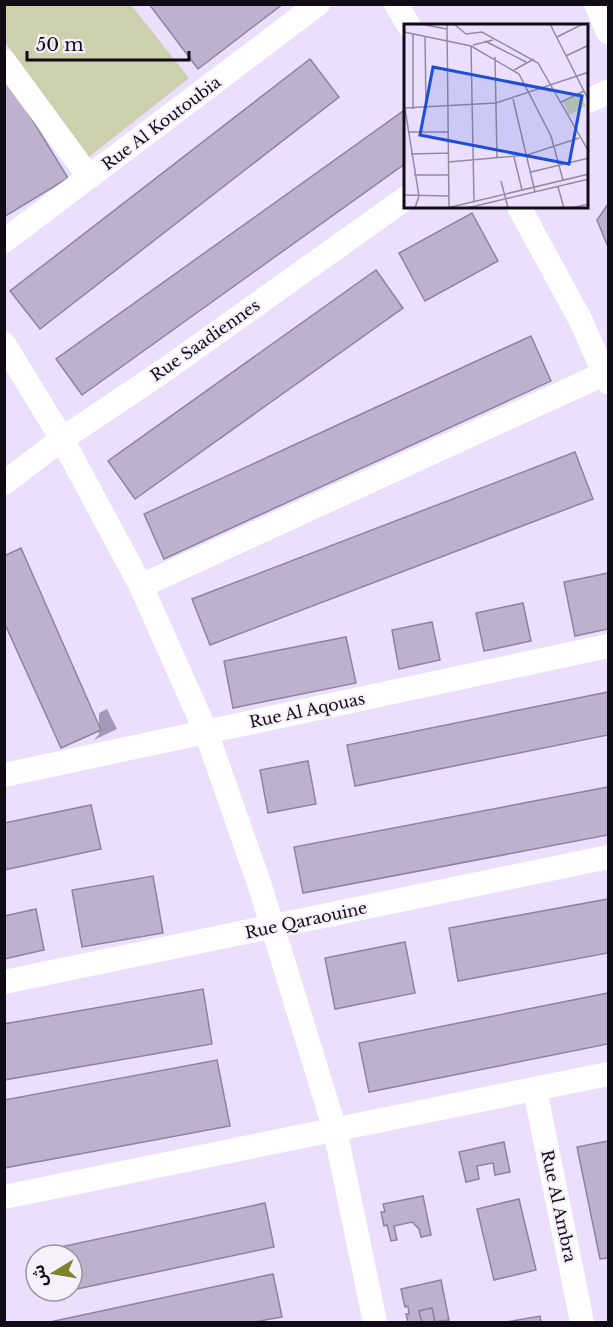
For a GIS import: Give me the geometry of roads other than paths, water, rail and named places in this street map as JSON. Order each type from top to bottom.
[{"type":"street","points":[[396,4],[408,24]]},
{"type":"street","points":[[596,4],[609,32]]},
{"type":"street","name":"Rue Al Koutoubia","points":[[4,241],[316,5]]},
{"type":"street","points":[[4,61],[89,177]]},
{"type":"street","points":[[589,101],[609,92]]},
{"type":"street","name":"Rue Saadiennes","points":[[4,483],[62,439],[159,374],[404,199]]},
{"type":"street","points":[[141,586],[608,376],[520,208]]},
{"type":"street","points":[[4,344],[62,439],[141,586],[206,732],[260,886],[335,1130],[374,1322]]},
{"type":"street","name":"Rue Al Aqouas","points":[[4,774],[609,646]]},
{"type":"street","name":"Rue Qaraouine","points":[[4,982],[609,857]]},
{"type":"street","points":[[4,1197],[609,1074]]},
{"type":"street","name":"Rue Al Ambra","points":[[535,1090],[582,1323]]}]
